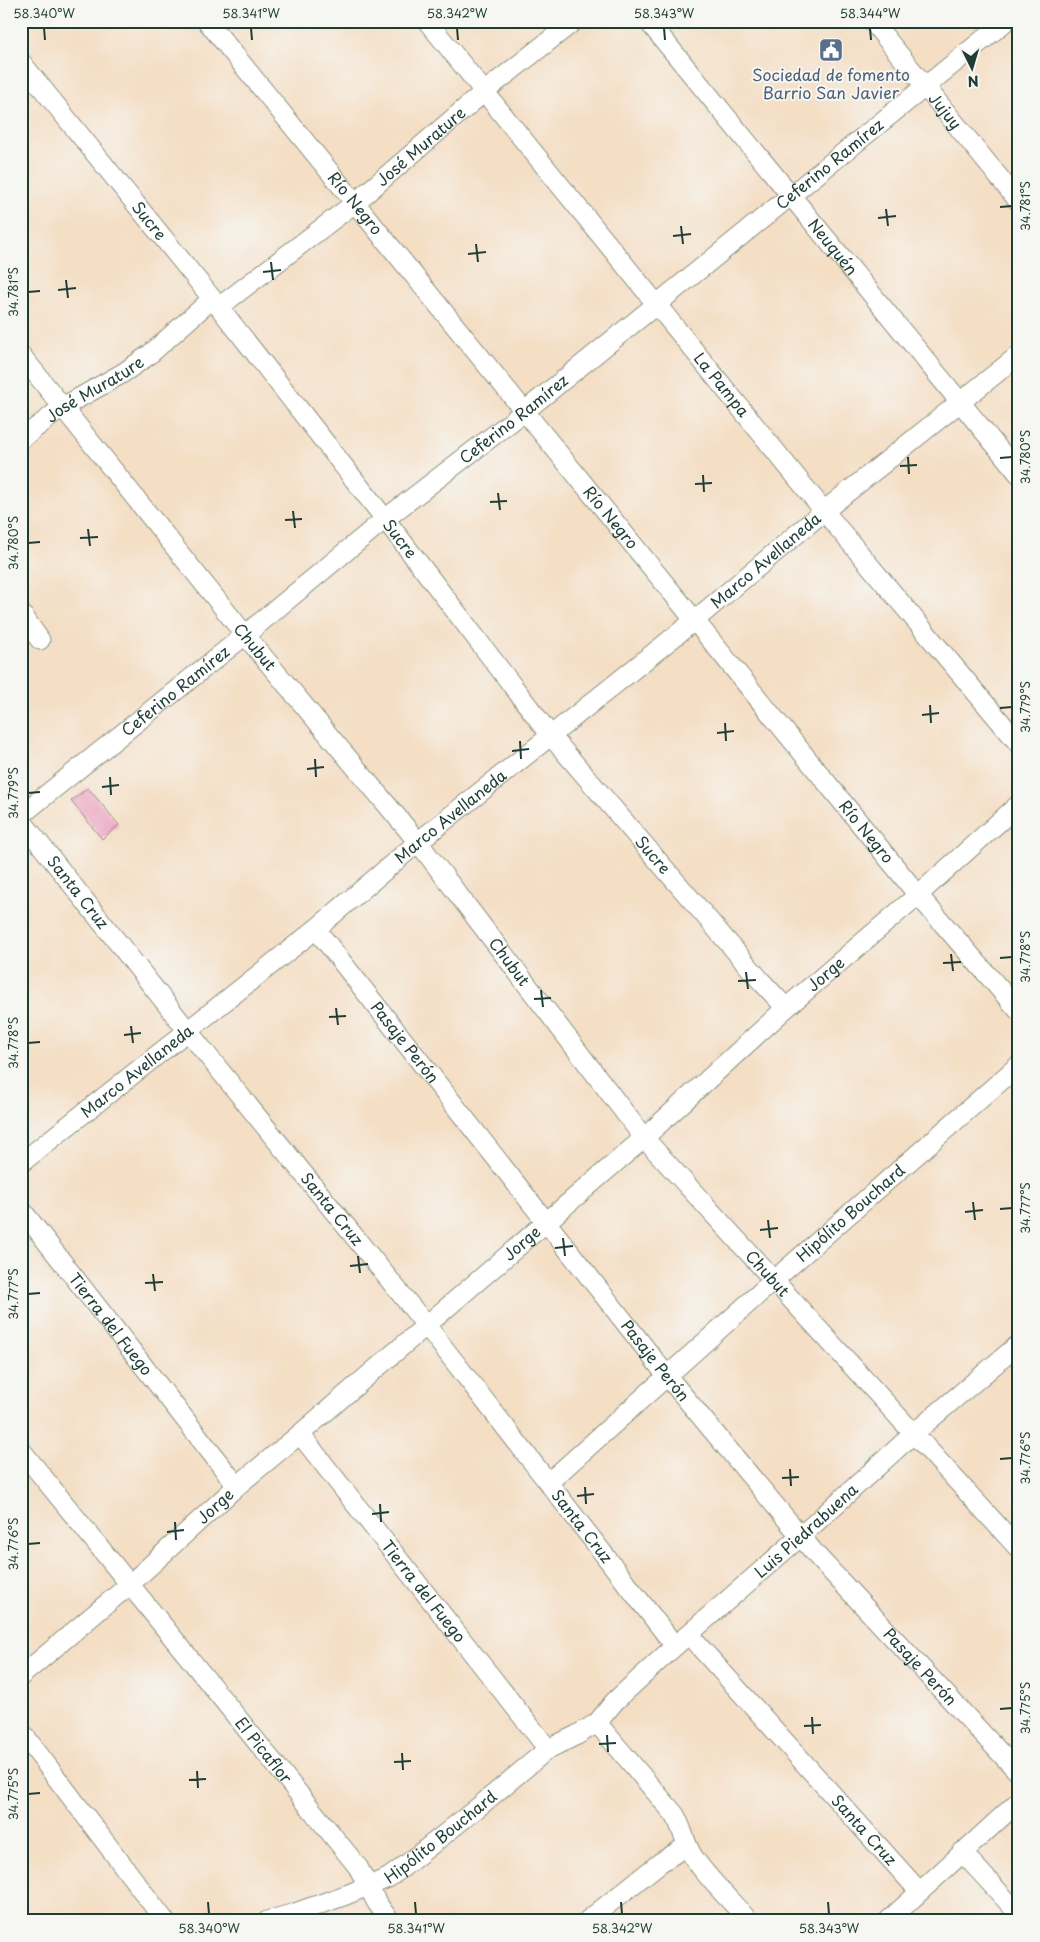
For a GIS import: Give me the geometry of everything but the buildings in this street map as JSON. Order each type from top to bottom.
[{"type":"street","name":"Río Negro","points":[[207,21],[918,895],[1019,1011]]},
{"type":"street","name":"La Pampa","points":[[427,21],[824,511],[1019,744]]},
{"type":"street","name":"José Murature","points":[[21,439],[62,407],[123,373],[149,355],[216,303],[356,202],[484,92],[574,21]]},
{"type":"street","name":"Neuquén","points":[[648,21],[1019,474]]},
{"type":"street","name":"Jujuy","points":[[872,21],[1019,202]]},
{"type":"street","name":"Ceferino Ramírez","points":[[21,815],[245,635],[385,519],[525,411],[791,194],[926,88],[1006,21]]},
{"type":"street","name":"Sucre","points":[[21,62],[216,303],[551,736],[786,1008]]},
{"type":"street","name":"Chubut","points":[[21,355],[245,635],[418,842],[644,1138],[1019,1549]]},
{"type":"street","name":"Marco Avellaneda","points":[[21,1163],[316,929],[418,842],[695,620],[824,511],[1019,355]]},
{"type":"street","points":[[21,613],[40,640]]},
{"type":"street","name":"Jorge","points":[[21,1676],[129,1584],[237,1486],[644,1138],[786,1008],[918,895],[1019,804]]},
{"type":"street","name":"Santa Cruz","points":[[21,820],[426,1325],[549,1482],[682,1641],[919,1891]]},
{"type":"street","name":"Pasaje Perón","points":[[316,929],[667,1376],[801,1536],[1019,1773]]},
{"type":"street","name":"Hipólito Bouchard","points":[[549,1482],[773,1281],[1019,1065]]},
{"type":"street","name":"Tierra del Fuego","points":[[21,1210],[237,1486]]},
{"type":"street","name":"Luis Piedrabuena","points":[[597,1723],[615,1701],[913,1434],[1019,1344]]},
{"type":"street","name":"Tierra del Fuego","points":[[300,1434],[548,1749]]},
{"type":"street","name":"El Picaflor","points":[[21,1450],[358,1867],[368,1887],[390,1921]]},
{"type":"street","points":[[597,1723],[675,1815],[687,1846],[695,1859],[749,1921]]},
{"type":"street","name":"Hipólito Bouchard","points":[[267,1921],[368,1887],[402,1868],[548,1749],[597,1723]]},
{"type":"street","points":[[21,1731],[165,1921]]},
{"type":"street","points":[[888,1921],[1019,1801]]},
{"type":"street","points":[[587,1921],[661,1862],[687,1846]]},
{"type":"street","points":[[962,1852],[1019,1914]]},
{"type":"place","name":"Sociedad de fomento Barrio San Javier","points":[[831,50]]}]
